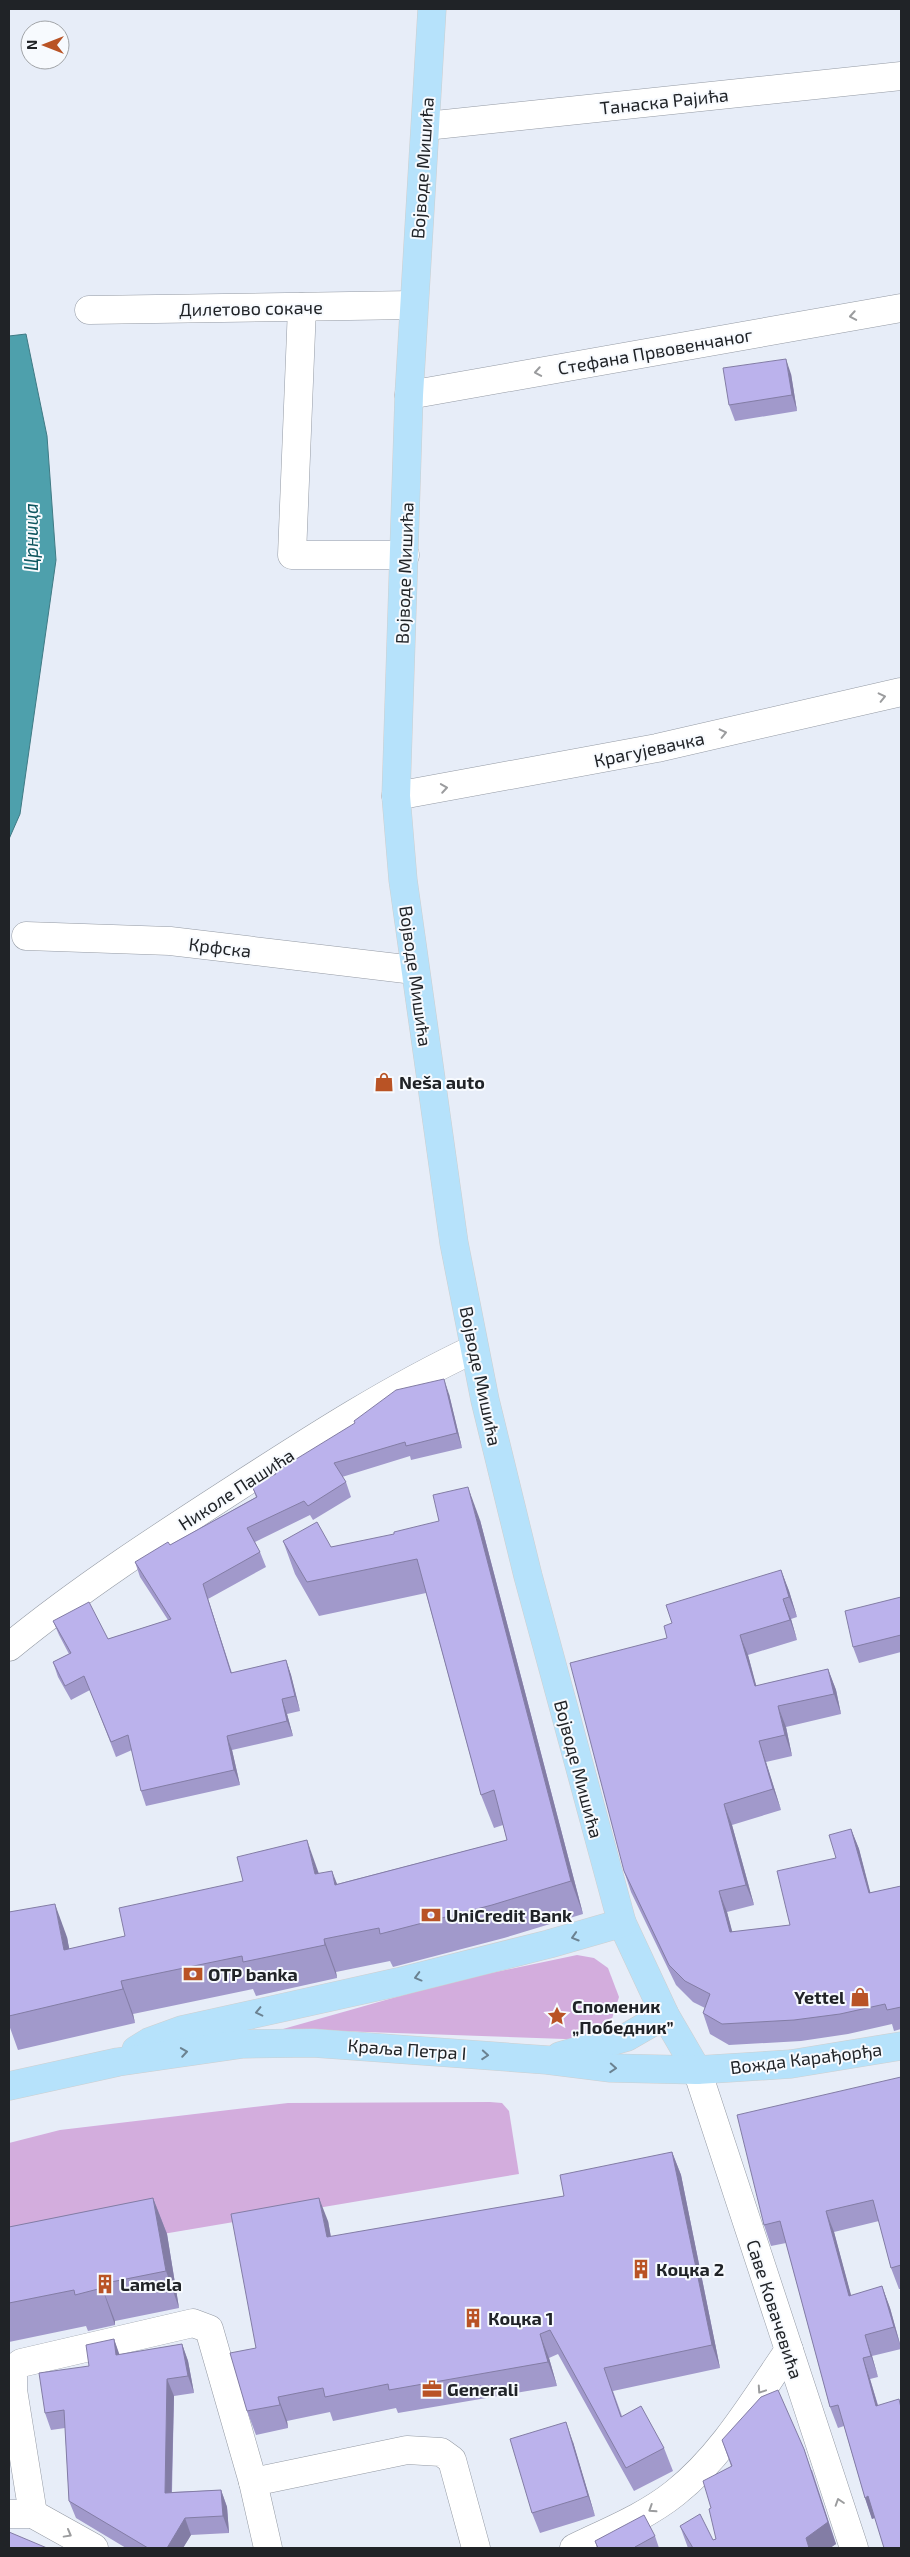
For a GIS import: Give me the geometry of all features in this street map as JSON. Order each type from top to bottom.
[{"type":"main road","name":"Војводе Мишића","points":[[432,9],[409,394],[396,796],[400,863],[454,1243],[474,1349],[528,1576],[622,1923]]},
{"type":"main road","points":[[622,1923],[665,2015],[697,2070]]},
{"type":"main road","name":"Краља Петра I","points":[[118,2062],[149,2042],[182,2030],[398,1982],[549,1944],[622,1923]]},
{"type":"main road","points":[[547,2060],[627,2037],[665,2015]]},
{"type":"main road","name":"Краља Петра I","points":[[9,2086],[118,2062],[243,2044],[281,2043],[377,2047],[547,2060],[611,2068],[697,2070]]},
{"type":"main road","name":"Вожда Карађорђа","points":[[697,2070],[791,2064],[901,2046]]},
{"type":"street","name":"Танаска Рајића","points":[[426,126],[901,76]]},
{"type":"street","name":"Дилетово сокаче","points":[[90,310],[413,305]]},
{"type":"street","points":[[302,307],[292,554],[404,555]]},
{"type":"street","name":"Стефана Првовенчаног","points":[[409,394],[901,308]]},
{"type":"street","name":"Крагујевачка","points":[[396,796],[657,748],[901,692]]},
{"type":"street","name":"Крфска","points":[[26,936],[170,941],[414,970]]},
{"type":"street","name":"Николе Пашића","points":[[9,1647],[61,1606],[265,1469],[386,1393],[474,1349]]},
{"type":"street","name":"Саве Ковачевића","points":[[697,2070],[854,2548]]},
{"type":"street","points":[[94,2548],[21,2514],[11,2390],[13,2369],[21,2363],[193,2323],[209,2329],[253,2482],[268,2548]]},
{"type":"street","points":[[574,2548],[648,2512],[676,2493],[698,2472],[743,2419],[789,2350]]},
{"type":"street","points":[[253,2482],[407,2450],[441,2452],[452,2460],[476,2548]]},
{"type":"shaded area","points":[[577,1955],[594,1958],[608,1968],[619,1997],[610,2025],[593,2040],[283,2029],[453,1981]]},
{"type":"shaded area","points":[[288,2103],[502,2103],[509,2111],[519,2174],[9,2260],[9,2143],[60,2130]]},
{"type":"water","name":"Црница","points":[[26,334],[47,436],[56,560],[20,814],[9,839],[9,336]]},
{"type":"building","points":[[786,359],[792,395],[729,405],[723,368]]},
{"type":"building","points":[[444,1379],[457,1433],[406,1446],[405,1442],[334,1463],[346,1482],[308,1506],[304,1501],[247,1528],[260,1552],[203,1584],[231,1673],[286,1660],[295,1696],[282,1699],[287,1721],[227,1736],[234,1770],[141,1791],[128,1735],[111,1742],[84,1676],[65,1686],[53,1662],[71,1653],[53,1621],[89,1602],[108,1639],[171,1619],[135,1562],[168,1542],[170,1545],[257,1497],[252,1486],[276,1474],[275,1472],[355,1423],[354,1421],[396,1390]]},
{"type":"building","points":[[468,1487],[571,1881],[492,1905],[380,1934],[379,1928],[324,1939],[325,1945],[243,1962],[242,1956],[121,1981],[123,1989],[9,2016],[9,1912],[55,1904],[64,1950],[125,1936],[119,1908],[243,1881],[237,1857],[307,1840],[315,1874],[332,1871],[335,1885],[507,1840],[494,1790],[481,1795],[417,1559],[307,1582],[283,1541],[317,1522],[331,1547],[394,1534],[394,1532],[439,1521],[433,1495]]},
{"type":"building","points":[[781,1570],[789,1597],[783,1599],[790,1620],[740,1635],[755,1686],[828,1669],[834,1694],[778,1706],[785,1735],[759,1741],[773,1789],[724,1804],[746,1885],[719,1891],[730,1932],[790,1925],[777,1871],[836,1858],[829,1835],[851,1829],[869,1893],[901,1886],[901,2007],[887,2010],[885,2004],[840,2014],[794,2020],[722,2024],[703,2013],[710,1994],[685,1981],[669,1965],[624,1871],[570,1663],[667,1638],[664,1626],[672,1623],[666,1605]]},
{"type":"building","points":[[901,1597],[901,1635],[853,1647],[845,1611]]},
{"type":"building","points":[[901,2077],[901,2265],[891,2268],[873,2200],[826,2211],[849,2296],[882,2286],[894,2327],[865,2335],[871,2356],[863,2358],[876,2406],[899,2399],[901,2408],[901,2548],[884,2548],[868,2496],[865,2498],[838,2405],[830,2407],[780,2221],[764,2225],[737,2115]]},
{"type":"building","points":[[672,2152],[712,2345],[604,2368],[621,2417],[641,2406],[664,2448],[626,2468],[550,2330],[540,2334],[548,2362],[389,2390],[388,2384],[325,2397],[323,2388],[278,2397],[280,2405],[247,2411],[230,2353],[256,2348],[231,2214],[319,2198],[327,2237],[564,2196],[560,2175]]},
{"type":"building","points":[[153,2198],[166,2271],[101,2284],[102,2288],[75,2295],[74,2290],[9,2303],[9,2227]]},
{"type":"building","points":[[114,2339],[116,2355],[182,2344],[188,2376],[167,2379],[165,2493],[221,2490],[223,2516],[185,2518],[167,2548],[148,2548],[69,2501],[64,2410],[45,2413],[39,2373],[89,2366],[86,2345]]},
{"type":"building","points":[[778,2390],[804,2449],[828,2522],[806,2538],[809,2548],[693,2548],[680,2526],[700,2514],[713,2540],[716,2539],[709,2509],[711,2508],[703,2481],[732,2466],[722,2440],[761,2397]]},
{"type":"building","points":[[566,2422],[588,2496],[532,2513],[510,2439]]},
{"type":"building","points":[[644,2515],[655,2536],[636,2548],[598,2548],[595,2541]]},
{"type":"building","points":[[9,2532],[47,2548],[9,2548]]},
{"type":"place","name":"Neša auto","points":[[384,1082]]},
{"type":"place","name":"UniCredit Bank","points":[[431,1915]]},
{"type":"place","name":"OTP banka","points":[[193,1974]]},
{"type":"place","name":"Yettel","points":[[860,1997]]},
{"type":"place","name":"Споменик „Победник”","points":[[557,2016]]},
{"type":"place","name":"Коцка 2","points":[[641,2269]]},
{"type":"place","name":"Lamela","points":[[105,2284]]},
{"type":"place","name":"Коцка 1","points":[[473,2318]]},
{"type":"place","name":"Generali","points":[[432,2389]]}]
